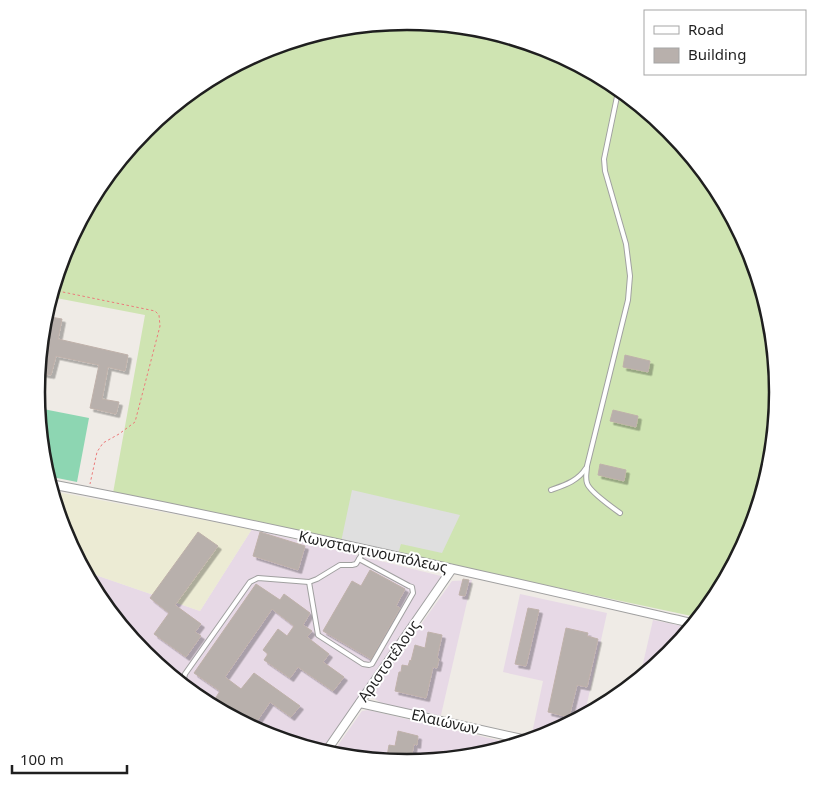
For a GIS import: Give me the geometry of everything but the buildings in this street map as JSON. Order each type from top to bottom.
[{"type":"street","name":"Κωνσταντινουπόλεως","points":[[58,485],[365,549],[689,622]]},
{"type":"street","name":"Αριστοτέλους","points":[[329,746],[452,569]]},
{"type":"street","name":"Ελαιώνων","points":[[360,703],[518,738]]},
{"type":"lane","points":[[617,97],[604,159],[605,171],[626,244],[630,276],[628,300],[587,466],[586,480],[587,486],[620,513]]},
{"type":"lane","points":[[551,490],[571,482],[582,475],[587,466]]},
{"type":"lane","points":[[184,678],[184,674],[250,582],[258,578],[309,582],[340,565],[356,564],[365,549]]},
{"type":"lane","points":[[309,582],[318,635],[362,664],[372,664],[413,593],[412,587],[358,559]]},
{"type":"path","points":[[60,291],[155,311],[159,315],[160,326],[135,422],[103,443],[97,452],[89,491]]},
{"type":"shaded area","points":[[352,490],[460,515],[442,553],[401,544],[398,554],[341,542]]},
{"type":"shaded area","points":[[252,529],[449,578],[330,746],[291,736],[248,718],[187,680],[135,632],[94,575],[200,611]]},
{"type":"shaded area","points":[[472,580],[441,715],[436,715],[435,718],[388,707],[370,696],[452,581]]},
{"type":"shaded area","points":[[520,594],[607,613],[586,708],[568,718],[532,733],[543,681],[503,672]]},
{"type":"shaded area","points":[[653,620],[685,627],[664,649],[642,669]]},
{"type":"shaded area","points":[[368,710],[506,742],[455,752],[408,755],[361,752],[336,748],[362,711]]},
{"type":"green space","points":[[408,30],[455,33],[502,42],[525,49],[568,67],[629,105],[681,153],[722,211],[743,254],[764,322],[770,369],[770,416],[764,463],[751,509],[733,553],[722,574],[693,616],[113,493],[145,315],[58,298],[73,254],[83,232],[107,191],[135,153],[187,105],[248,67],[291,49],[337,37],[361,33]]},
{"type":"green space","points":[[46,410],[89,418],[77,482],[56,478],[52,463]]},
{"type":"green space","points":[[60,493],[252,529],[200,611],[94,575],[73,531]]}]
